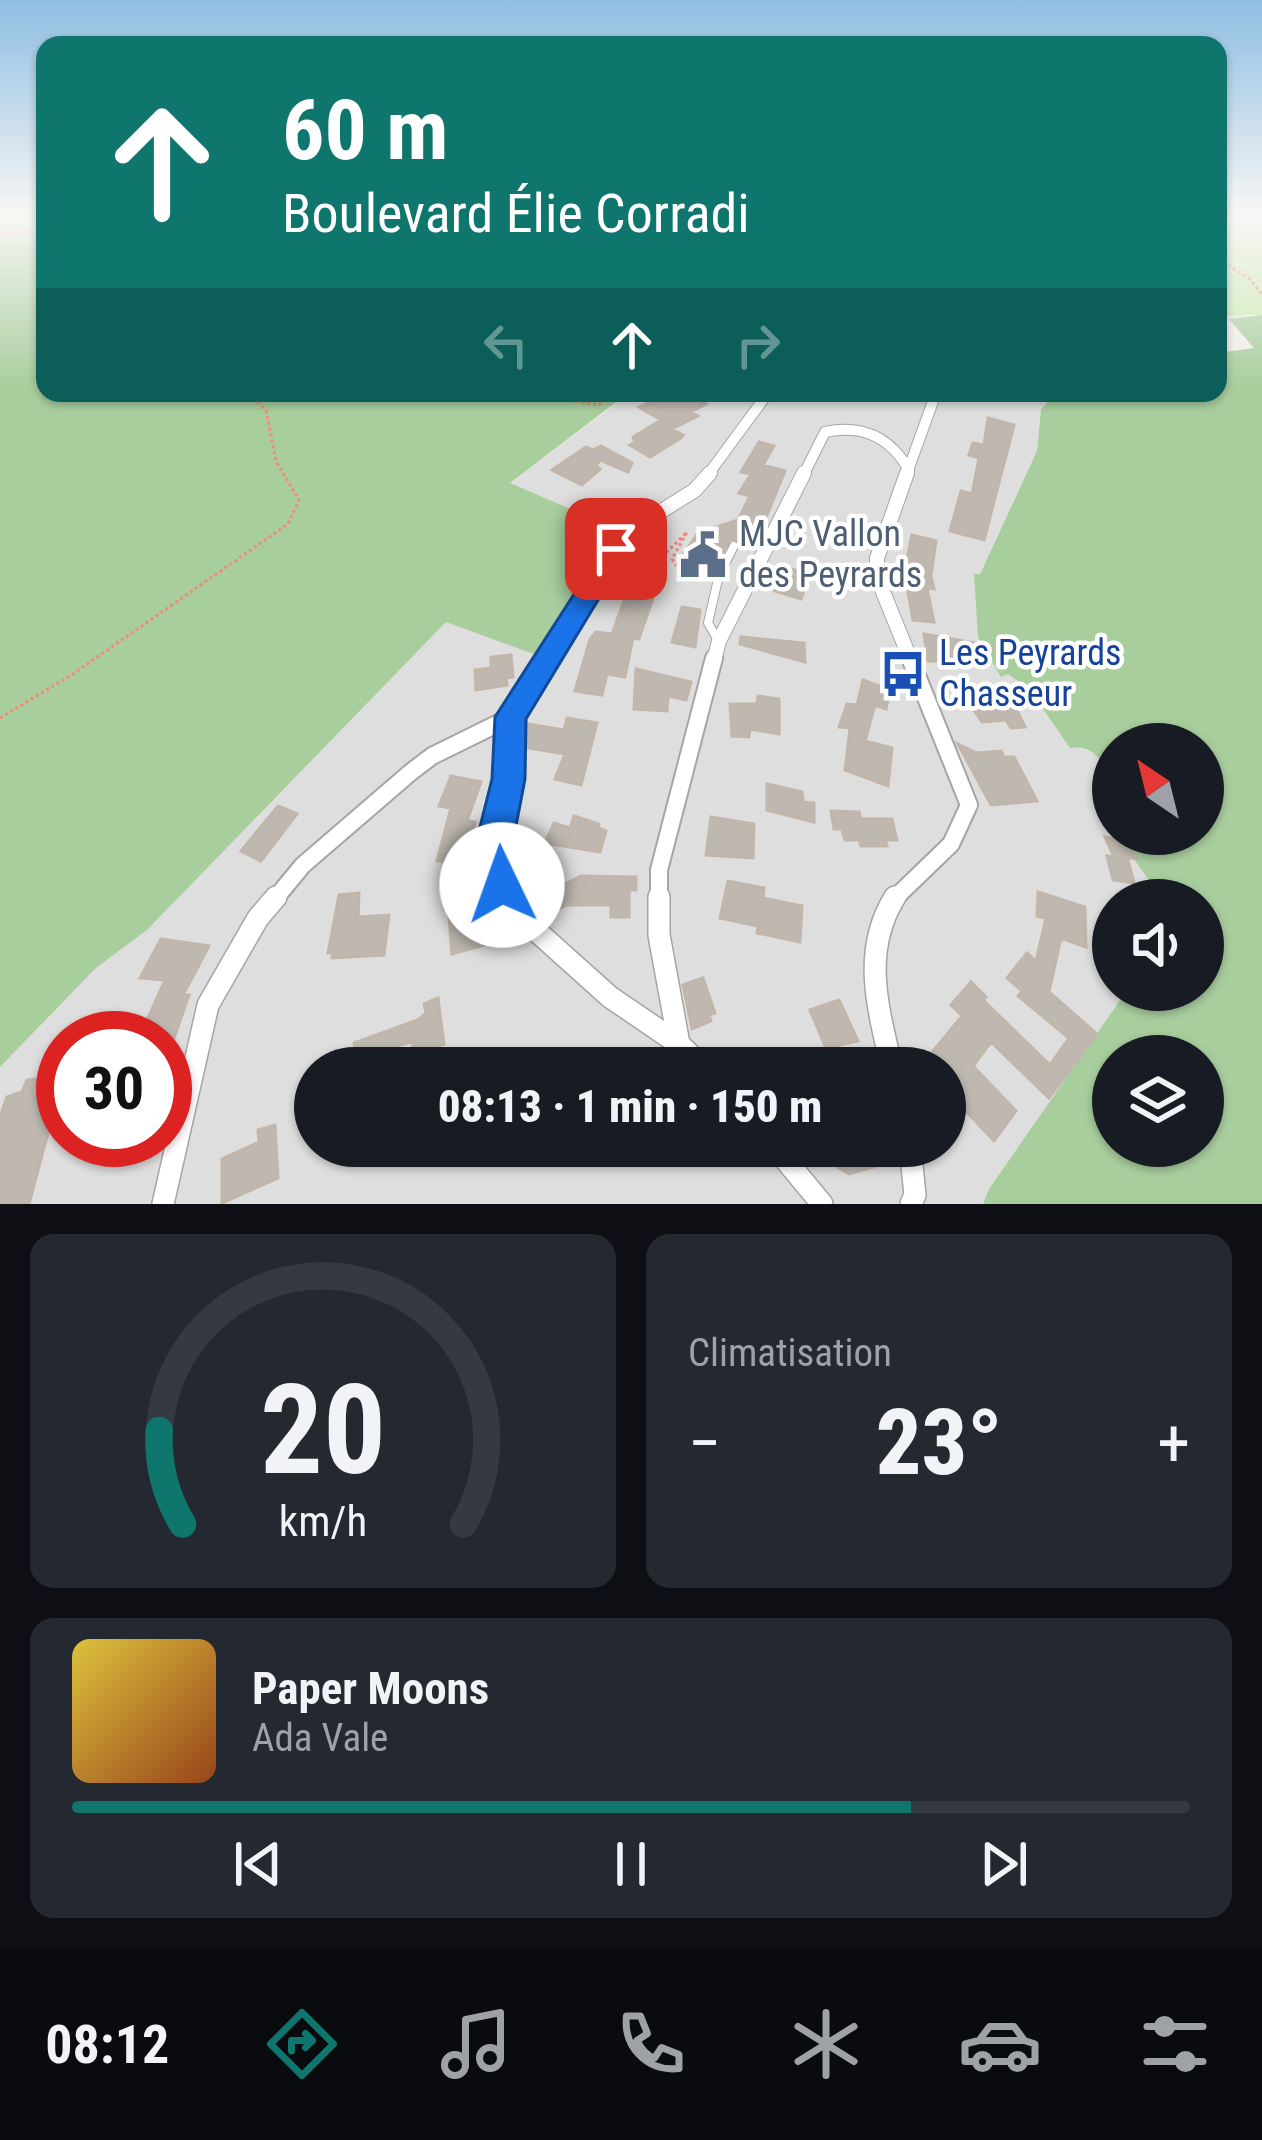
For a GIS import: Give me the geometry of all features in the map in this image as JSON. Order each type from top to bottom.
[{"type":"street","points":[[682,1047],[610,997],[513,910],[502,885],[497,831],[508,779],[511,717],[625,534],[694,490],[722,463],[760,402]]},
{"type":"street","points":[[887,1047],[872,982],[883,925],[892,900],[954,840],[969,805],[877,577],[877,558],[932,402]]},
{"type":"street","points":[[679,1044],[659,935],[659,870],[719,641],[825,432],[843,428],[876,434],[900,451],[909,470]]},
{"type":"street","points":[[163,1204],[208,1005],[258,918],[303,865],[411,772],[432,756],[511,717]]},
{"type":"street","points":[[791,1167],[822,1204]]},
{"type":"street","points":[[910,1204],[915,1195],[912,1167]]},
{"type":"lane","points":[[719,641],[709,623],[718,574],[734,546]]},
{"type":"path","points":[[0,718],[74,674],[288,524],[299,500],[276,460],[266,410],[257,402]]},
{"type":"path","points":[[611,556],[656,563],[687,532],[672,559],[676,565],[700,572]]},
{"type":"shaded area","points":[[618,402],[1049,402],[1041,409],[1037,452],[979,575],[975,574],[1008,674],[1029,689],[1070,748],[1092,753],[1092,855],[1131,855],[1148,879],[1092,879],[1092,1011],[1112,1011],[1092,1035],[983,1204],[0,1204],[0,1067],[36,1030],[36,1167],[192,1167],[192,1011],[54,1011],[96,968],[147,930],[446,621],[509,484]]},
{"type":"green space","points":[[0,274],[36,274],[36,402],[616,402],[510,483],[619,530],[539,656],[446,622],[147,930],[96,968],[54,1011],[36,1011],[36,1030],[0,1067]]},
{"type":"green space","points":[[1227,274],[1262,274],[1262,315],[1227,316]]},
{"type":"green space","points":[[1262,315],[1262,1204],[983,1204],[1092,1040],[1092,1167],[1224,1167],[1224,1035],[1096,1035],[1112,1011],[1224,1011],[1224,879],[1148,879],[1131,855],[1224,855],[1224,723],[1092,723],[1092,753],[1070,748],[1029,689],[1008,674],[1001,677],[978,637],[974,574],[980,574],[1037,451],[1041,409],[1048,402],[1227,402],[1227,352],[1254,348],[1229,319]]},
{"type":"building","points":[[652,402],[706,404],[691,412],[698,416],[672,429],[681,438],[650,457],[630,445],[635,442],[633,437],[661,420],[639,407]]},
{"type":"building","points":[[988,418],[1014,425],[984,540],[950,531],[961,491],[972,494],[979,458],[969,455],[973,443],[984,445]]},
{"type":"building","points":[[759,442],[774,446],[763,465],[785,471],[754,547],[731,539],[712,570],[678,562],[698,533],[738,520],[750,496],[739,493],[751,474],[741,472]]},
{"type":"building","points":[[601,446],[632,463],[628,472],[600,460],[596,466],[600,469],[582,485],[552,470],[586,447]]},
{"type":"building","points":[[912,535],[936,541],[934,589],[927,588],[934,622],[913,620],[907,587],[902,587],[898,568],[905,568]]},
{"type":"building","points":[[784,567],[810,574],[801,599],[775,591]]},
{"type":"building","points":[[632,594],[653,598],[639,639],[633,638],[625,677],[607,674],[602,695],[575,691],[590,639],[596,632],[612,634],[625,598]]},
{"type":"building","points":[[682,607],[700,610],[695,647],[672,642]]},
{"type":"building","points":[[924,634],[992,646],[990,658],[959,653],[960,661],[928,661]]},
{"type":"building","points":[[741,637],[804,643],[805,662],[740,644]]},
{"type":"building","points":[[511,655],[513,677],[506,678],[507,685],[476,690],[475,670],[491,668],[491,657]]},
{"type":"building","points":[[636,669],[691,682],[686,700],[668,696],[667,711],[634,709]]},
{"type":"building","points":[[863,680],[890,690],[886,709],[875,705],[865,741],[892,748],[888,786],[845,770],[850,728],[839,727],[847,704],[857,705]]},
{"type":"building","points":[[1007,690],[1025,727],[1011,728],[1006,720],[982,722],[974,710],[980,705],[977,699]]},
{"type":"building","points":[[758,696],[779,699],[779,734],[750,729],[749,737],[732,736],[730,704],[757,704]]},
{"type":"building","points":[[567,718],[597,723],[581,785],[555,779],[565,754],[523,747],[528,724],[564,730]]},
{"type":"building","points":[[958,744],[977,753],[1001,751],[1004,757],[1014,757],[1037,801],[991,805]]},
{"type":"building","points":[[451,776],[481,782],[467,821],[475,822],[464,863],[437,861],[451,808],[439,806]]},
{"type":"building","points":[[767,784],[802,792],[803,802],[814,803],[814,822],[767,810]]},
{"type":"building","points":[[278,806],[297,814],[261,861],[241,851]]},
{"type":"building","points":[[831,811],[859,812],[861,819],[892,819],[897,840],[885,840],[887,846],[861,846],[859,840],[845,840],[842,829],[834,829]]},
{"type":"building","points":[[574,816],[606,831],[600,852],[545,843],[554,823],[570,828]]},
{"type":"building","points":[[711,817],[754,824],[753,858],[706,855]]},
{"type":"building","points":[[1134,855],[1137,859],[1127,857],[1133,879],[1113,879],[1107,856]]},
{"type":"building","points":[[581,876],[636,877],[636,890],[629,890],[629,917],[611,917],[611,905],[566,905],[543,917],[534,909],[530,902]]},
{"type":"building","points":[[728,881],[764,888],[763,898],[802,906],[800,942],[757,933],[758,926],[720,918]]},
{"type":"building","points":[[478,886],[484,945],[452,954],[448,904],[459,901],[458,891]]},
{"type":"building","points":[[1038,892],[1085,907],[1086,947],[1061,938],[1049,992],[1097,1034],[1049,1098],[991,1042],[973,1066],[1016,1111],[994,1141],[966,1111],[966,1047],[936,1047],[962,1016],[951,1005],[971,982],[986,997],[983,1000],[1050,1065],[1069,1038],[1018,996],[1022,991],[1007,978],[1027,953],[1036,961],[1046,918],[1037,916]]},
{"type":"building","points":[[359,893],[358,917],[389,915],[384,955],[332,958],[333,953],[328,953],[339,895]]},
{"type":"building","points":[[161,939],[209,946],[183,995],[189,995],[183,1011],[151,1011],[165,980],[140,978]]},
{"type":"building","points":[[703,978],[715,1013],[709,1015],[711,1021],[692,1029],[683,985]]},
{"type":"building","points":[[438,998],[444,1044],[413,1047],[412,1041],[395,1047],[355,1047],[354,1043],[418,1020],[426,1013],[424,1004]]},
{"type":"building","points":[[839,1000],[858,1041],[826,1047],[810,1010]]},
{"type":"building","points":[[36,1079],[39,1167],[29,1204],[0,1204],[0,1117],[7,1097],[22,1092],[27,1080]]},
{"type":"building","points":[[275,1125],[278,1178],[222,1203],[222,1159],[259,1142],[258,1130]]},
{"type":"building","points":[[838,1167],[873,1167],[849,1174]]},
{"type":"place","name":"MJC Vallon des Peyrards","points":[[703,555]]},
{"type":"place","name":"Les Peyrards Chasseur","points":[[903,674]]},
{"type":"route","points":[[502,885],[497,831],[508,779],[511,717],[616,549]]}]
